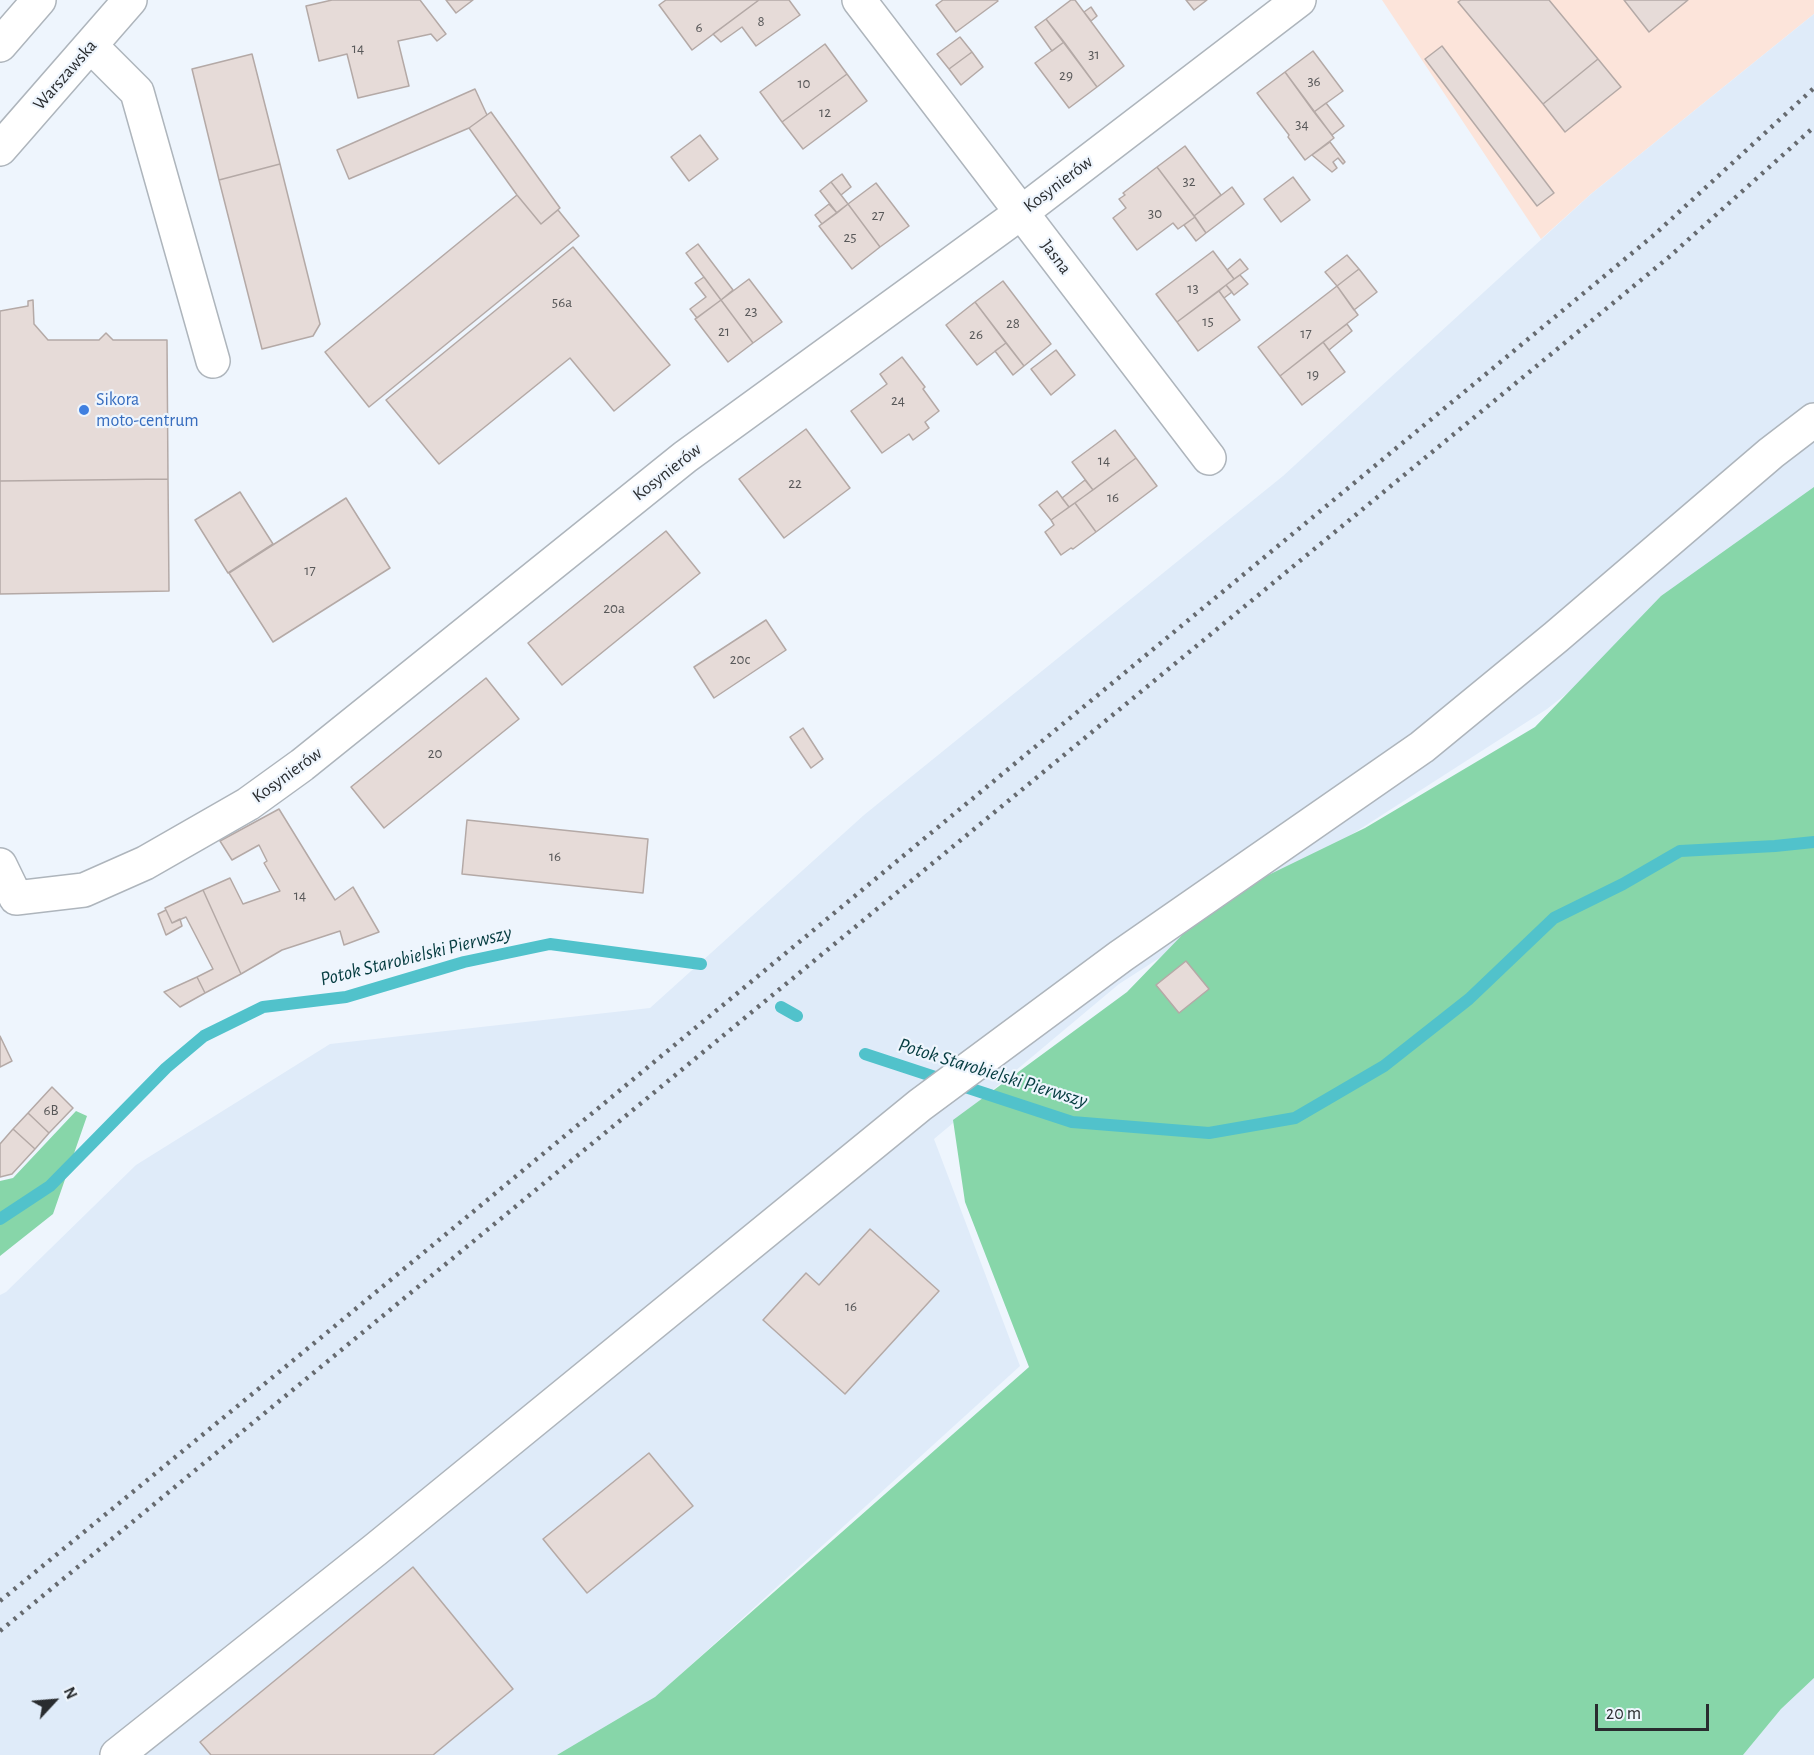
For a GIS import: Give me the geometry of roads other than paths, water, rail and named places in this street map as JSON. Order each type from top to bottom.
[{"type":"street","points":[[0,45],[39,0]]},
{"type":"street","name":"Warszawska","points":[[0,149],[130,0]]},
{"type":"street","name":"Jasna","points":[[859,0],[1209,458]]},
{"type":"street","name":"Kosynierów","points":[[0,865],[16,898],[84,890],[145,862],[248,804],[302,765],[685,457],[1022,212],[1299,0]]},
{"type":"street","points":[[91,46],[137,92],[213,361]]},
{"type":"street","points":[[117,1755],[375,1550],[978,1060],[1121,956],[1422,747],[1556,637],[1771,453],[1814,420]]},
{"type":"waterway","name":"Potok Starobielski Pierwszy","points":[[865,1054],[1072,1122],[1209,1133],[1295,1118],[1384,1066],[1469,999],[1554,918],[1623,884],[1680,851],[1814,842]]},
{"type":"waterway","name":"Potok Starobielski Pierwszy","points":[[0,1219],[50,1186],[166,1068],[204,1036],[263,1007],[346,997],[464,962],[550,944],[701,964]]},
{"type":"waterway","name":"Potok Starobielski Pierwszy","points":[[781,1007],[797,1016]]},
{"type":"railway","points":[[0,1601],[1654,235],[1814,88]]},
{"type":"railway","points":[[0,1631],[1669,257],[1814,127]]},
{"type":"place","name":"Sikora moto-centrum","points":[[84,410]]}]
